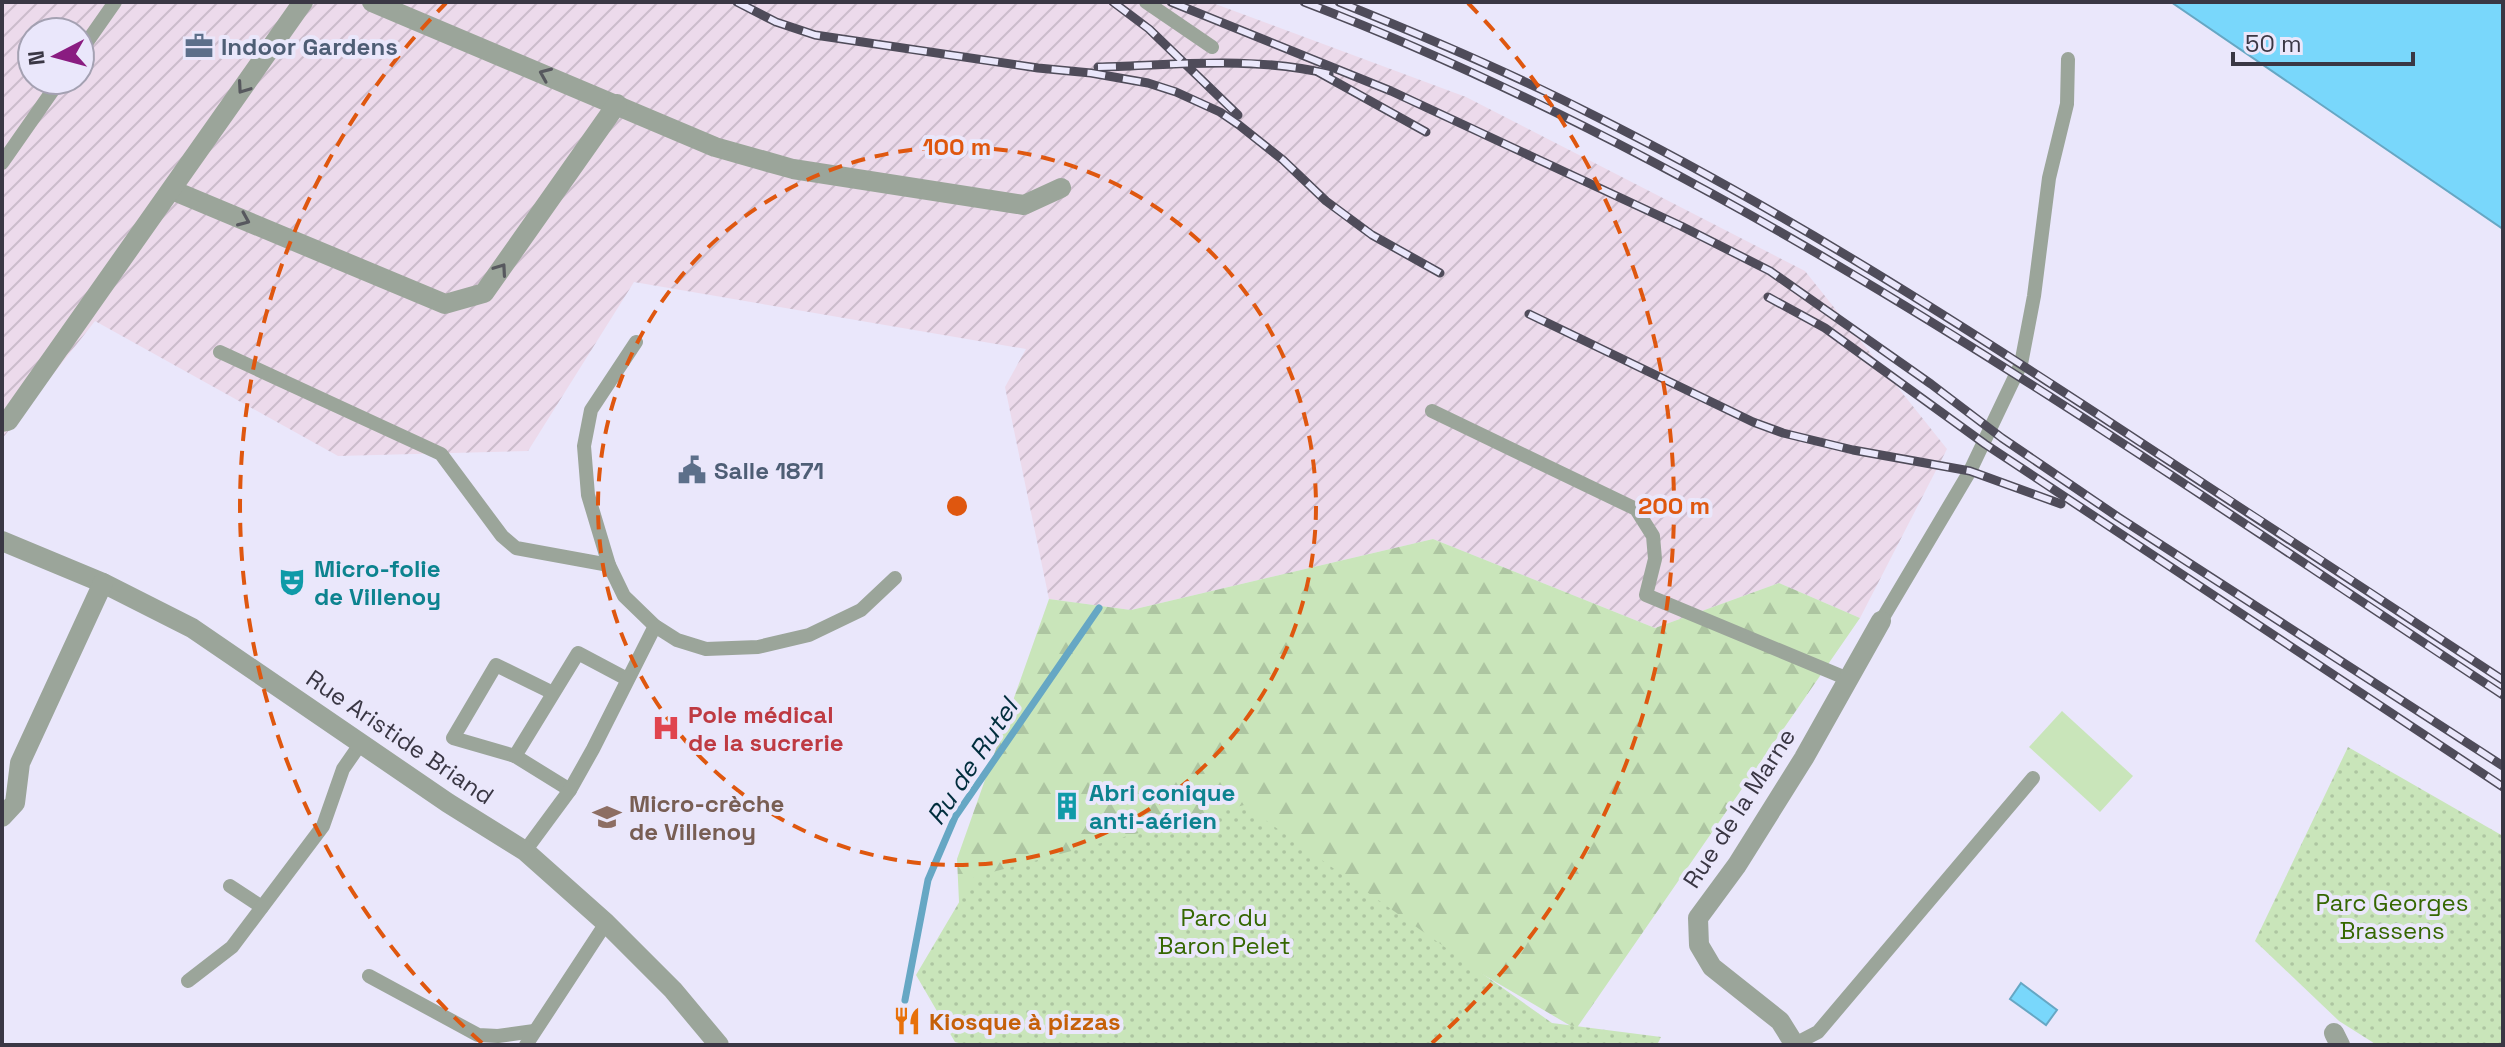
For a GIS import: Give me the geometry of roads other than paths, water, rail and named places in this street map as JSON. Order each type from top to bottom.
[{"type":"street","points":[[2,422],[8,421],[303,2]]},
{"type":"street","points":[[372,2],[715,147],[793,169],[1024,205],[1061,188]]},
{"type":"street","points":[[172,190],[445,304],[484,293],[617,104]]},
{"type":"street","name":"Rue Aristide Briand","points":[[2,541],[103,583],[192,628],[448,803],[525,851],[606,923],[673,990],[719,1045]]},
{"type":"street","points":[[2,817],[15,803],[20,763],[103,583]]},
{"type":"street","name":"Rue de la Marne","points":[[1795,1044],[1780,1021],[1712,967],[1699,945],[1698,918],[1737,865],[1804,758],[1881,621]]},
{"type":"lane","points":[[96,29],[115,2]]},
{"type":"lane","points":[[1146,2],[1212,47]]},
{"type":"lane","points":[[1881,621],[1970,471],[2021,364],[2034,296],[2049,178],[2067,104],[2068,59]]},
{"type":"lane","points":[[2,163],[49,96]]},
{"type":"lane","points":[[636,342],[591,410],[584,446],[588,495],[609,565],[624,596],[655,626],[677,640],[706,649],[758,647],[809,635],[861,610],[895,578]]},
{"type":"lane","points":[[220,352],[441,454],[502,536],[516,548],[609,565]]},
{"type":"lane","points":[[1432,411],[1636,509],[1653,536],[1655,559],[1646,595],[1848,679]]},
{"type":"lane","points":[[525,851],[570,790],[655,626]]},
{"type":"lane","points":[[515,756],[578,653],[627,679]]},
{"type":"lane","points":[[553,693],[496,665],[453,738],[515,756],[570,790]]},
{"type":"lane","points":[[188,981],[232,947],[323,826],[343,769],[361,743]]},
{"type":"lane","points":[[1795,1044],[1818,1032],[2033,778]]},
{"type":"lane","points":[[230,886],[262,907]]},
{"type":"lane","points":[[526,1045],[606,923]]},
{"type":"lane","points":[[369,976],[478,1035],[498,1036],[534,1031]]},
{"type":"water","points":[[2171,2],[2503,2],[2503,229]]},
{"type":"water","points":[[2021,983],[2057,1010],[2046,1025],[2010,999]]},
{"type":"waterway","name":"Ru de Rutel","points":[[905,1000],[928,880],[955,817],[1099,608]]},
{"type":"railway","points":[[737,2],[776,22],[815,35],[1091,73],[1148,83],[1176,92],[1220,112],[1239,125],[1283,160],[1326,201],[1372,235],[1440,273]]},
{"type":"railway","points":[[1113,2],[1149,29],[1238,115]]},
{"type":"railway","points":[[1171,2],[1391,91],[1681,226],[1770,271],[2002,438],[2118,517],[2503,766]]},
{"type":"railway","points":[[1304,2],[1464,69],[1620,145],[1772,228],[1922,316],[2068,408],[2503,695]]},
{"type":"railway","points":[[1339,2],[1562,99],[1801,228],[2002,352],[2503,680]]},
{"type":"railway","points":[[1098,67],[1243,63],[1329,74]]},
{"type":"railway","points":[[1318,72],[1426,132]]},
{"type":"railway","points":[[1768,297],[1825,328],[1985,444],[2503,787]]},
{"type":"railway","points":[[1529,314],[1753,422],[1783,433],[1853,450],[1970,471],[2061,504]]},
{"type":"place","name":"Indoor Gardens","points":[[199,46]]},
{"type":"place","name":"Salle 1871","points":[[692,470]]},
{"type":"place","name":"Micro-folie de Villenoy","points":[[292,582]]},
{"type":"place","name":"Pole médical de la sucrerie","points":[[666,728]]},
{"type":"place","name":"Abri conique anti-aérien","points":[[1067,806]]},
{"type":"place","name":"Micro-crèche de Villenoy","points":[[607,817]]},
{"type":"place","name":"Kiosque à pizzas","points":[[907,1021]]},
{"type":"park label","name":"Parc Georges Brassens","points":[[2392,916]]},
{"type":"park label","name":"Parc du Baron Pelet","points":[[1224,931]]}]
